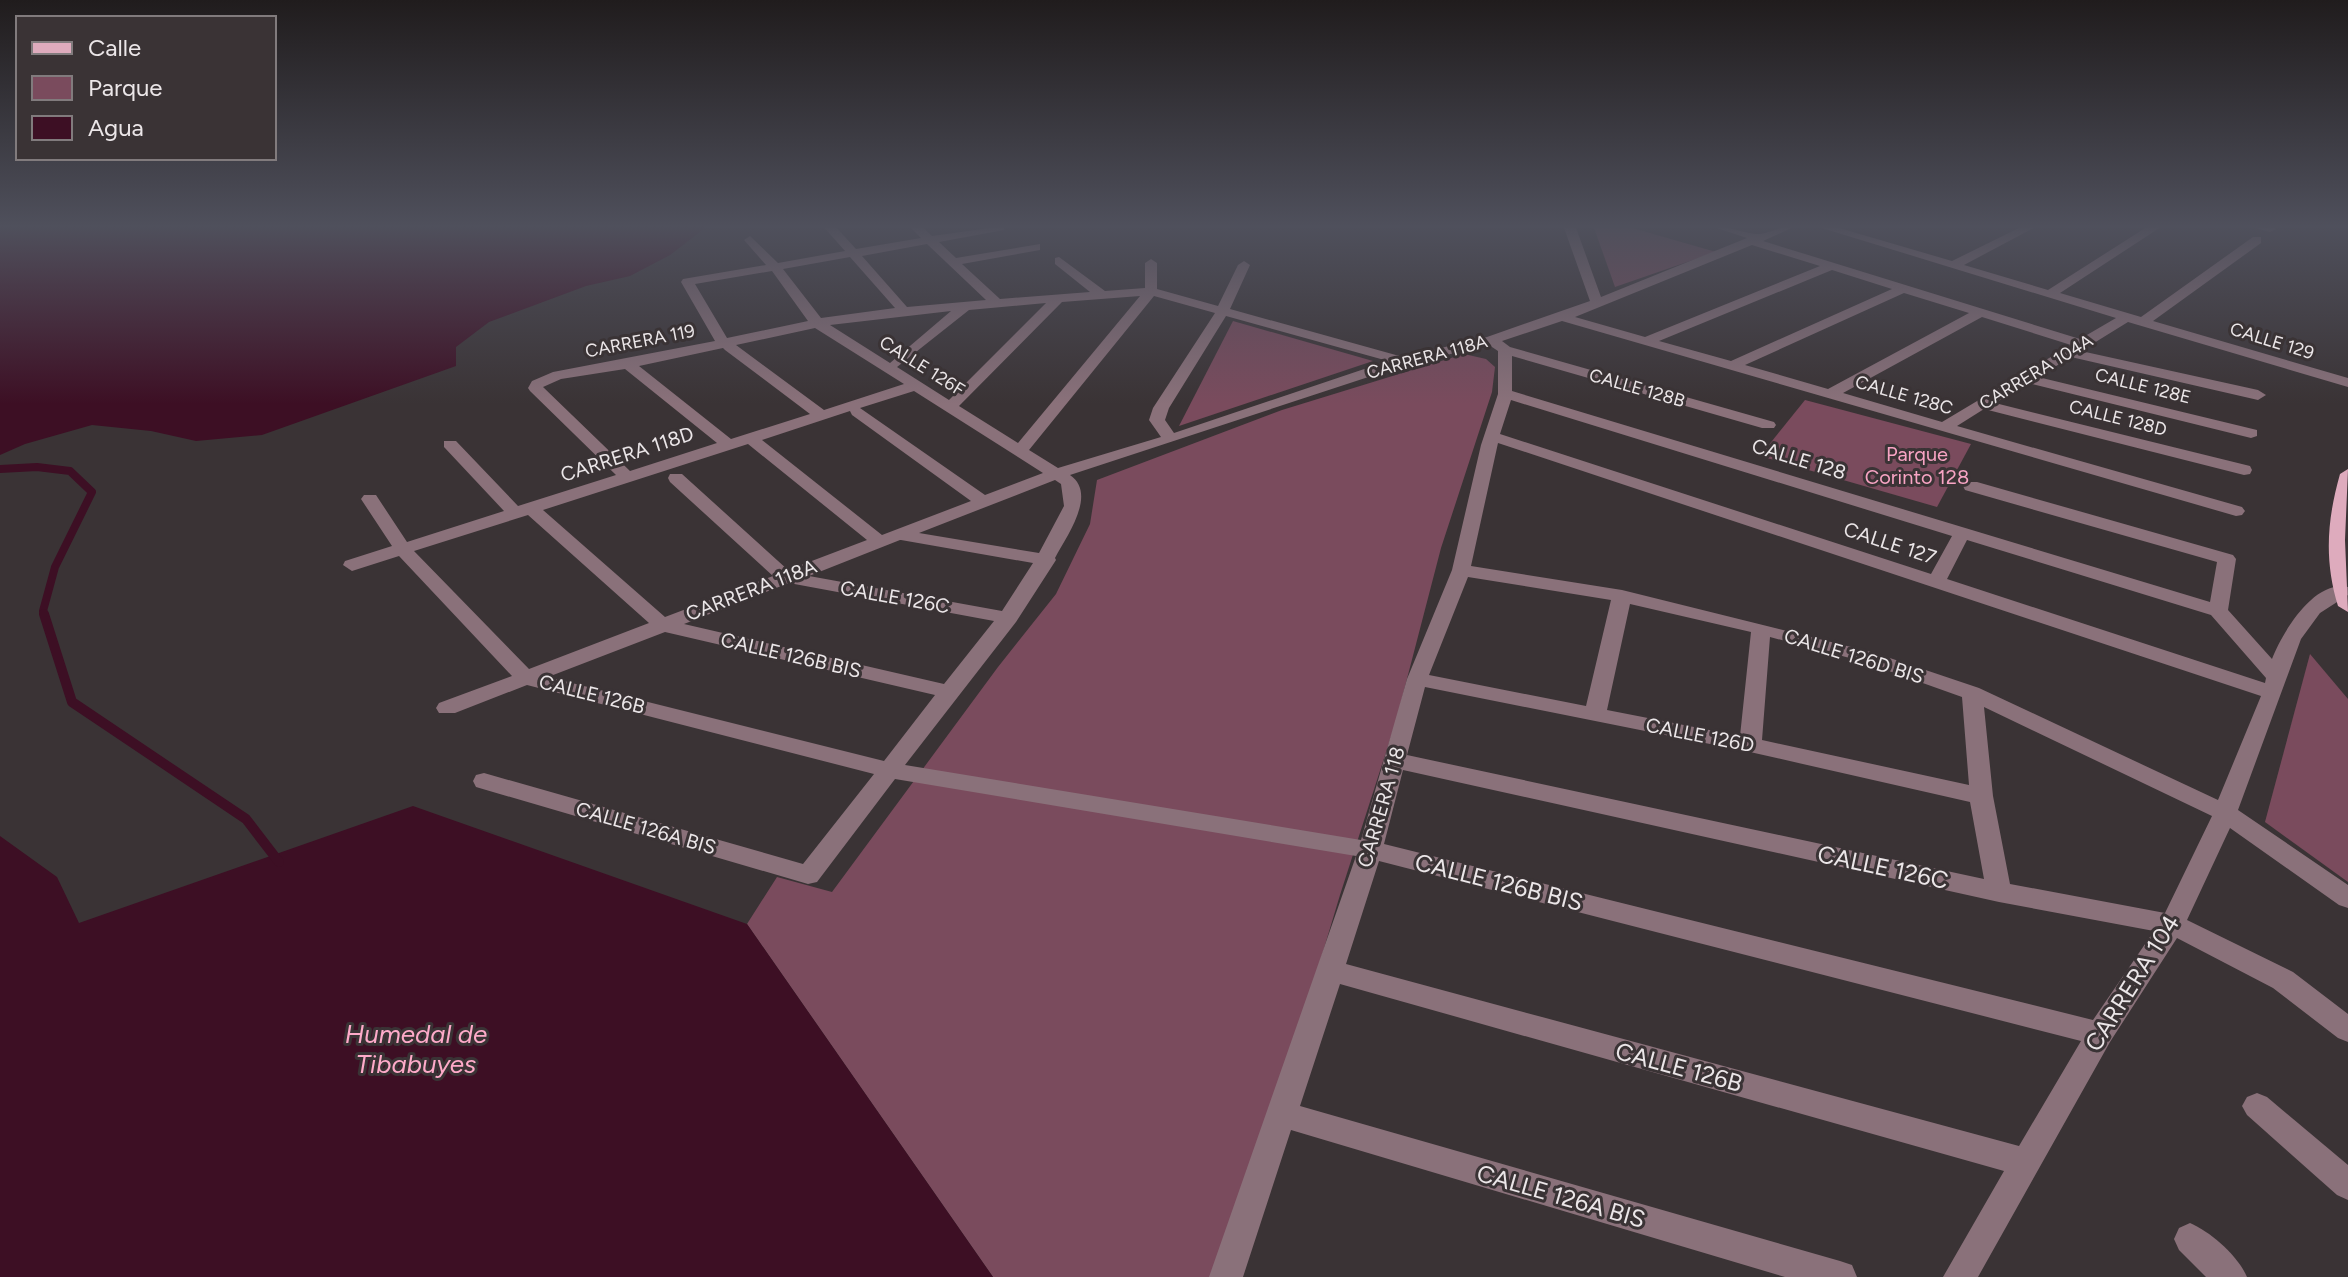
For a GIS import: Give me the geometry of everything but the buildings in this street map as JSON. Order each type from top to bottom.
[{"type":"main road","points":[[2345,598],[2334,538],[2348,474]]},
{"type":"street","points":[[689,285],[726,345],[821,415]]},
{"type":"street","name":"CALLE 126F","points":[[788,285],[817,323],[1056,474]]},
{"type":"street","points":[[881,285],[904,311]]},
{"type":"street","points":[[977,285],[996,303]]},
{"type":"street","points":[[1089,285],[1102,295]]},
{"type":"street","points":[[1020,451],[1151,291],[1151,285]]},
{"type":"street","points":[[1170,439],[1157,420],[1161,408],[1223,310],[1235,285]]},
{"type":"street","points":[[1590,285],[1597,303]]},
{"type":"street","name":"CARRERA 118A","points":[[447,708],[1056,474],[1403,361],[1498,345],[1643,285]]},
{"type":"street","points":[[1646,341],[1786,285]]},
{"type":"street","points":[[1893,285],[1981,312],[2076,348],[2258,395]]},
{"type":"street","name":"CALLE 129","points":[[2019,285],[2348,383]]},
{"type":"street","points":[[2050,294],[2065,285]]},
{"type":"street","points":[[2143,322],[2195,285]]},
{"type":"street","points":[[1732,366],[1904,288]]},
{"type":"street","name":"CARRERA 119","points":[[627,477],[535,388],[542,380],[726,345],[817,323],[904,311],[1151,291],[1403,361]]},
{"type":"street","points":[[950,407],[1058,299]]},
{"type":"street","points":[[897,363],[965,306]]},
{"type":"street","points":[[1830,394],[1981,312]]},
{"type":"street","name":"CALLE 128C","points":[[1562,317],[2236,511]]},
{"type":"street","name":"CARRERA 104A","points":[[1944,427],[2127,317]]},
{"type":"street","name":"CARRERA 118","points":[[1226,1277],[1370,850],[1417,679],[1461,570],[1492,436],[1505,394],[1498,345]]},
{"type":"street","name":"CALLE 128B","points":[[1498,345],[1768,425]]},
{"type":"street","points":[[628,364],[729,445]]},
{"type":"street","name":"CALLE 128E","points":[[2026,378],[2251,433]]},
{"type":"street","name":"CARRERA 118D","points":[[352,565],[917,385]]},
{"type":"street","name":"CALLE 128","points":[[1505,394],[2218,611]]},
{"type":"street","name":"CALLE 128D","points":[[1982,404],[2244,470]]},
{"type":"street","points":[[857,412],[982,501]]},
{"type":"street","name":"CALLE 127","points":[[1492,436],[1936,582],[2275,685]]},
{"type":"street","points":[[750,438],[880,542]]},
{"type":"street","name":"CALLE 126B BIS","points":[[450,444],[524,511],[662,625],[949,692]]},
{"type":"street","points":[[890,770],[1009,618],[1047,560],[1073,506],[1069,482],[1056,474]]},
{"type":"street","points":[[676,478],[785,577]]},
{"type":"street","points":[[1971,486],[2227,559],[2218,611],[2275,685]]},
{"type":"street","name":"CALLE 126B","points":[[370,499],[403,550],[526,678],[890,770]]},
{"type":"street","points":[[1936,582],[1962,533]]},
{"type":"street","points":[[899,535],[1047,560]]},
{"type":"street","name":"CALLE 126D BIS","points":[[1461,570],[1622,596],[1868,657],[1972,693],[2225,813]]},
{"type":"street","name":"CALLE 126C","points":[[785,577],[1009,618]]},
{"type":"street","points":[[1595,714],[1622,596]]},
{"type":"street","name":"CARRERA 104","points":[[1960,1277],[2100,1034],[2172,924],[2225,813],[2293,635],[2311,611],[2345,598]]},
{"type":"street","points":[[1750,745],[1761,628]]},
{"type":"street","name":"CALLE 126D","points":[[1417,679],[1750,745],[1981,796]]},
{"type":"street","points":[[1972,693],[1981,796],[1999,892]]},
{"type":"street","name":"CALLE 126C","points":[[1393,760],[1999,892],[2172,924],[2283,980],[2348,1030]]},
{"type":"street","name":"CALLE 126B BIS","points":[[890,770],[1370,850],[2100,1034]]},
{"type":"street","name":"CALLE 126A BIS","points":[[484,781],[808,875],[890,770]]},
{"type":"street","points":[[2225,813],[2348,898]]},
{"type":"street","name":"CALLE 126B","points":[[1331,971],[2027,1163]]},
{"type":"street","points":[[2257,1106],[2348,1185]]},
{"type":"street","name":"CALLE 126A BIS","points":[[1282,1114],[1840,1277]]},
{"type":"street","points":[[2190,1239],[2230,1277]]},
{"type":"green space","points":[[1233,321],[1373,361],[1179,426]]},
{"type":"green space","points":[[1464,354],[1486,359],[1495,367],[1492,392],[1441,548],[1396,721],[1237,1238],[1222,1277],[993,1277],[747,924],[777,877],[832,892],[998,667],[1056,594],[1090,524],[1097,480],[1282,410]]},
{"type":"green space","name":"Parque Corinto 128","points":[[1805,400],[1971,444],[1937,507],[1760,456]]},
{"type":"green space","points":[[2310,654],[2348,699],[2348,882],[2265,822]]},
{"type":"water","points":[[0,285],[592,285],[489,322],[456,347],[456,366],[262,435],[196,441],[151,431],[92,425],[25,444],[0,455]]},
{"type":"water","name":"Humedal de Tibabuyes","points":[[413,806],[747,924],[993,1277],[0,1277],[0,836],[57,877],[79,923]]},
{"type":"waterway","points":[[0,469],[37,467],[70,471],[92,492],[55,567],[43,611],[45,616]]},
{"type":"waterway","points":[[44,614],[72,702],[246,819],[279,862]]}]
